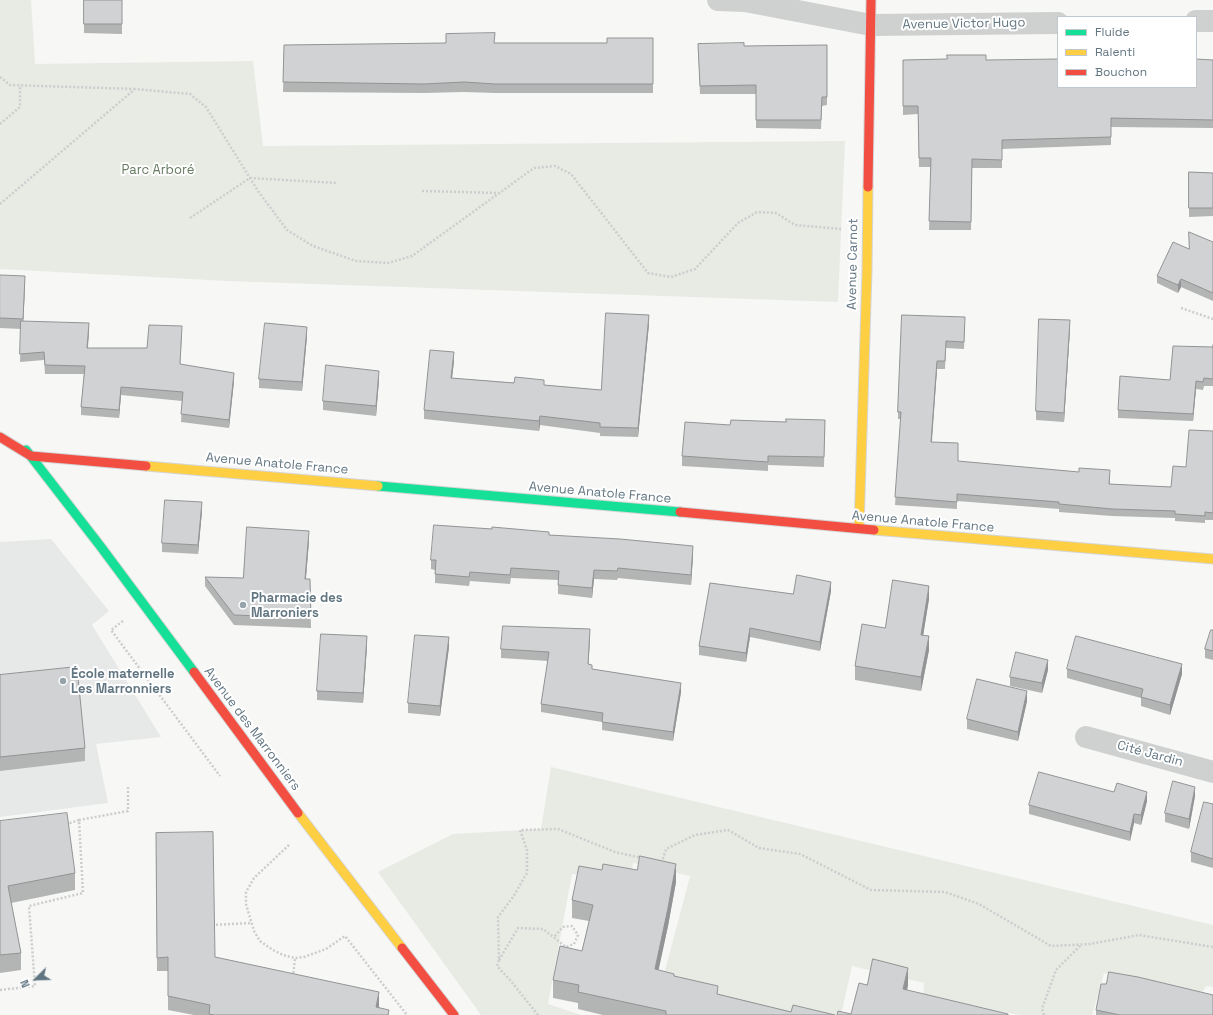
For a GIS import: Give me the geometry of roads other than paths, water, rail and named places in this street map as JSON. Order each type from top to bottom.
[{"type":"street","name":"Avenue Victor Hugo","points":[[718,0],[745,1],[870,25],[1057,23]]},
{"type":"street","name":"Avenue Carnot","points":[[859,528],[867,232],[871,0]]},
{"type":"street","points":[[1197,21],[1213,21]]},
{"type":"street","points":[[10,433],[31,456]]},
{"type":"street","points":[[0,437],[31,456]]},
{"type":"street","name":"Avenue Anatole France","points":[[31,456],[859,528],[893,533],[1213,559]]},
{"type":"street","name":"Avenue des Marronniers","points":[[31,456],[144,605],[310,829],[454,1015]]},
{"type":"street","name":"Cité Jardin","points":[[1086,737],[1213,772]]},
{"type":"place","name":"Pharmacie des Marroniers","points":[[243,605]]},
{"type":"place","name":"École maternelle Les Marronniers","points":[[63,681]]},
{"type":"park label","name":"Parc Arboré","points":[[158,170]]}]
